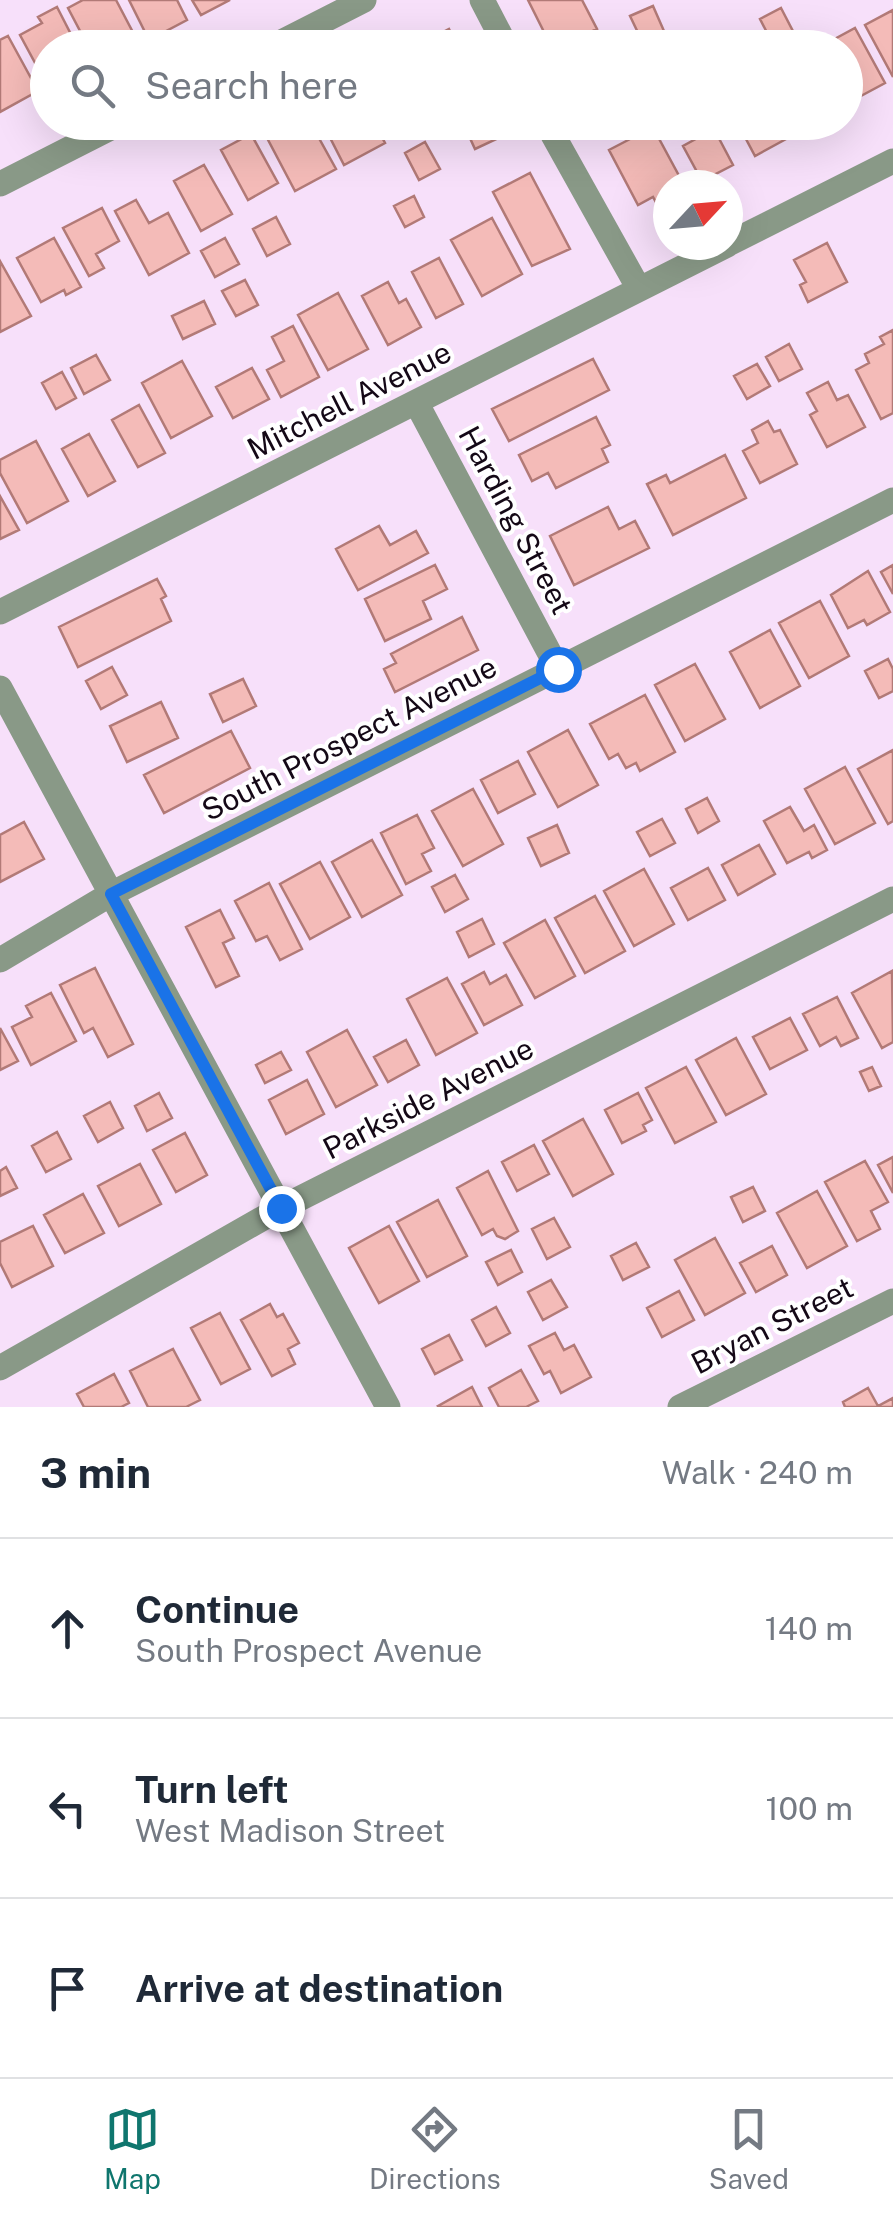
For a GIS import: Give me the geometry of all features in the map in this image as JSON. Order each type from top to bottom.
[{"type":"street","points":[[305,30],[364,0]]},
{"type":"street","points":[[482,0],[498,30]]},
{"type":"street","points":[[0,184],[87,140]]},
{"type":"street","points":[[556,140],[639,290]]},
{"type":"street","name":"Mitchell Avenue","points":[[743,237],[893,161]]},
{"type":"street","name":"Mitchell Avenue","points":[[0,612],[698,260]]},
{"type":"street","name":"Harding Street","points":[[416,402],[558,669]]},
{"type":"street","name":"South Prospect Avenue","points":[[0,960],[111,894],[893,500]]},
{"type":"street","points":[[0,688],[388,1407]]},
{"type":"street","name":"Parkside Avenue","points":[[0,1368],[281,1208],[893,899]]},
{"type":"street","name":"Bryan Street","points":[[680,1407],[893,1300]]},
{"type":"building","points":[[83,0],[116,0],[132,30],[80,30],[68,8]]},
{"type":"building","points":[[129,0],[177,0],[187,20],[168,30],[144,30]]},
{"type":"building","points":[[192,0],[230,0],[201,15]]},
{"type":"building","points":[[528,0],[582,0],[597,29],[595,30],[543,30]]},
{"type":"building","points":[[653,6],[664,30],[637,30],[630,16]]},
{"type":"building","points":[[57,7],[69,30],[30,30],[30,54],[20,35],[42,23],[38,17]]},
{"type":"building","points":[[781,8],[792,30],[766,30],[760,19]]},
{"type":"building","points":[[893,10],[893,77],[865,25]]},
{"type":"building","points":[[8,36],[30,76],[30,95],[0,112],[0,40]]},
{"type":"building","points":[[863,43],[885,83],[863,95]]},
{"type":"building","points":[[240,140],[254,140],[278,183],[248,200],[221,150]]},
{"type":"building","points":[[268,140],[320,140],[336,169],[295,191]]},
{"type":"building","points":[[331,140],[383,140],[385,143],[344,165]]},
{"type":"building","points":[[471,140],[494,140],[475,149]]},
{"type":"building","points":[[628,140],[660,140],[676,170],[653,170],[653,197],[638,205],[609,150]]},
{"type":"building","points":[[694,140],[720,140],[733,165],[723,170],[696,170],[683,146]]},
{"type":"building","points":[[747,140],[784,140],[755,156]]},
{"type":"building","points":[[425,142],[440,169],[419,180],[405,153]]},
{"type":"building","points":[[204,165],[232,214],[201,231],[174,181]]},
{"type":"building","points":[[530,173],[570,249],[532,266],[493,192]]},
{"type":"building","points":[[414,196],[424,217],[405,227],[394,206]]},
{"type":"building","points":[[136,200],[149,223],[168,213],[189,253],[149,275],[115,211]]},
{"type":"building","points":[[102,208],[119,241],[96,254],[104,268],[89,276],[63,228]]},
{"type":"building","points":[[276,217],[290,244],[267,256],[253,229]]},
{"type":"building","points":[[492,218],[522,274],[482,296],[451,240]]},
{"type":"building","points":[[54,238],[81,287],[66,295],[64,290],[41,302],[17,258]]},
{"type":"building","points":[[225,238],[239,264],[215,277],[201,251]]},
{"type":"building","points":[[827,243],[847,282],[808,302],[800,285],[806,282],[794,260]]},
{"type":"building","points":[[439,258],[463,304],[436,318],[412,272]]},
{"type":"building","points":[[0,261],[31,316],[0,332]]},
{"type":"building","points":[[245,280],[258,305],[236,316],[222,291]]},
{"type":"building","points":[[388,282],[399,303],[406,299],[421,327],[388,345],[362,296]]},
{"type":"building","points":[[338,293],[368,349],[328,370],[298,315]]},
{"type":"building","points":[[204,301],[215,324],[183,339],[172,316]]},
{"type":"building","points":[[293,326],[319,377],[281,397],[267,370],[284,361],[272,337]]},
{"type":"building","points":[[893,330],[893,413],[881,419],[856,370],[869,363],[865,354],[884,344],[880,337]]},
{"type":"building","points":[[789,344],[802,369],[779,381],[766,357]]},
{"type":"building","points":[[96,355],[110,380],[84,394],[71,368]]},
{"type":"building","points":[[593,359],[609,390],[509,441],[492,409]]},
{"type":"building","points":[[182,361],[212,416],[171,438],[142,383]]},
{"type":"building","points":[[757,364],[770,386],[747,399],[734,376]]},
{"type":"building","points":[[252,368],[269,399],[233,418],[216,387]]},
{"type":"building","points":[[62,372],[76,398],[56,409],[42,383]]},
{"type":"building","points":[[828,382],[837,400],[848,395],[865,427],[827,447],[810,415],[817,411],[807,393]]},
{"type":"building","points":[[139,405],[165,453],[138,467],[112,420]]},
{"type":"building","points":[[596,417],[610,445],[602,449],[608,462],[556,488],[548,473],[532,481],[519,455]]},
{"type":"building","points":[[768,421],[774,432],[780,430],[797,464],[760,483],[743,451],[758,443],[752,430]]},
{"type":"building","points":[[89,434],[115,481],[88,496],[62,449]]},
{"type":"building","points":[[36,441],[68,501],[27,523],[0,473],[0,460]]},
{"type":"building","points":[[725,455],[746,498],[673,535],[647,484],[666,475],[670,483]]},
{"type":"building","points":[[0,496],[19,530],[0,539]]},
{"type":"building","points":[[608,507],[619,529],[635,521],[649,548],[574,585],[550,536]]},
{"type":"building","points":[[379,526],[390,545],[416,531],[428,553],[358,590],[336,549]]},
{"type":"building","points":[[435,565],[447,589],[423,601],[431,619],[385,641],[365,599]]},
{"type":"building","points":[[893,565],[893,594],[881,572]]},
{"type":"building","points":[[868,571],[890,612],[867,625],[864,620],[848,628],[831,595]]},
{"type":"building","points":[[157,579],[166,596],[161,599],[171,621],[78,667],[59,627]]},
{"type":"building","points":[[820,601],[849,656],[809,678],[779,623]]},
{"type":"building","points":[[462,617],[478,650],[395,692],[384,669],[396,663],[391,654]]},
{"type":"building","points":[[770,630],[800,686],[760,708],[730,652]]},
{"type":"building","points":[[888,659],[893,669],[893,691],[879,698],[865,671]]},
{"type":"building","points":[[695,664],[725,719],[685,741],[655,685]]},
{"type":"building","points":[[112,667],[127,695],[101,709],[86,681]]},
{"type":"building","points":[[243,679],[256,706],[223,722],[210,694]]},
{"type":"building","points":[[645,695],[675,752],[640,771],[636,763],[626,768],[618,754],[609,759],[590,724]]},
{"type":"building","points":[[161,702],[178,738],[127,762],[110,726]]},
{"type":"building","points":[[568,730],[598,785],[558,807],[528,752]]},
{"type":"building","points":[[231,731],[250,768],[164,813],[144,775]]},
{"type":"building","points":[[893,750],[893,821],[888,824],[858,769]]},
{"type":"building","points":[[518,761],[535,794],[498,813],[481,780]]},
{"type":"building","points":[[845,767],[875,823],[835,844],[805,789]]},
{"type":"building","points":[[473,789],[503,844],[463,866],[432,811]]},
{"type":"building","points":[[707,798],[719,821],[698,833],[686,809]]},
{"type":"building","points":[[790,807],[804,831],[814,825],[827,850],[812,858],[809,852],[787,863],[764,821]]},
{"type":"building","points":[[417,815],[434,848],[422,854],[431,871],[406,884],[381,833]]},
{"type":"building","points":[[662,819],[675,843],[650,856],[637,832]]},
{"type":"building","points":[[24,822],[44,859],[0,882],[0,835]]},
{"type":"building","points":[[557,825],[569,853],[541,866],[528,838]]},
{"type":"building","points":[[372,840],[402,895],[362,917],[332,862]]},
{"type":"building","points":[[759,845],[775,874],[738,895],[722,865]]},
{"type":"building","points":[[320,862],[350,917],[310,939],[280,884]]},
{"type":"building","points":[[708,868],[725,900],[688,920],[671,888]]},
{"type":"building","points":[[644,869],[674,924],[634,946],[604,891]]},
{"type":"building","points":[[455,875],[468,899],[445,912],[432,887]]},
{"type":"building","points":[[269,883],[302,949],[280,960],[267,936],[256,941],[235,901]]},
{"type":"building","points":[[595,896],[625,951],[585,973],[555,918]]},
{"type":"building","points":[[220,910],[234,938],[223,943],[239,976],[216,987],[186,927]]},
{"type":"building","points":[[482,919],[494,944],[469,957],[457,932]]},
{"type":"building","points":[[545,920],[575,976],[535,998],[504,943]]},
{"type":"building","points":[[95,968],[133,1044],[108,1057],[93,1028],[84,1033],[60,985]]},
{"type":"building","points":[[892,971],[893,1042],[882,1048],[852,993]]},
{"type":"building","points":[[484,972],[490,984],[506,975],[522,1005],[484,1025],[462,984]]},
{"type":"building","points":[[447,978],[477,1033],[436,1055],[407,999]]},
{"type":"building","points":[[51,993],[76,1041],[31,1065],[12,1027],[32,1017],[26,1006]]},
{"type":"building","points":[[837,997],[858,1038],[841,1046],[836,1037],[820,1046],[803,1014]]},
{"type":"building","points":[[790,1018],[807,1050],[770,1069],[753,1037]]},
{"type":"building","points":[[0,1028],[18,1061],[0,1070]]},
{"type":"building","points":[[347,1030],[377,1085],[336,1107],[307,1052]]},
{"type":"building","points":[[736,1038],[766,1094],[726,1115],[696,1060]]},
{"type":"building","points":[[406,1040],[419,1065],[388,1082],[374,1057]]},
{"type":"building","points":[[281,1052],[291,1070],[265,1083],[256,1065]]},
{"type":"building","points":[[686,1067],[716,1122],[675,1143],[646,1088]]},
{"type":"building","points":[[872,1067],[881,1086],[869,1091],[860,1072]]},
{"type":"building","points":[[307,1080],[324,1114],[286,1134],[269,1100]]},
{"type":"building","points":[[159,1093],[172,1118],[147,1131],[135,1106]]},
{"type":"building","points":[[638,1093],[652,1120],[643,1125],[646,1131],[622,1143],[605,1110]]},
{"type":"building","points":[[110,1102],[123,1128],[98,1142],[84,1116]]},
{"type":"building","points":[[583,1119],[613,1174],[573,1196],[543,1141]]},
{"type":"building","points":[[57,1132],[71,1159],[46,1172],[32,1146]]},
{"type":"building","points":[[185,1133],[207,1175],[176,1192],[153,1150]]},
{"type":"building","points":[[534,1145],[549,1174],[517,1191],[502,1162]]},
{"type":"building","points":[[893,1157],[893,1193],[878,1165]]},
{"type":"building","points":[[865,1161],[888,1202],[871,1211],[880,1229],[857,1241],[825,1182]]},
{"type":"building","points":[[140,1164],[161,1204],[119,1226],[98,1186]]},
{"type":"building","points":[[6,1167],[17,1188],[0,1196],[0,1171]]},
{"type":"building","points":[[488,1171],[518,1231],[505,1239],[493,1229],[482,1235],[457,1188]]},
{"type":"building","points":[[753,1187],[765,1211],[743,1222],[731,1197]]},
{"type":"building","points":[[817,1191],[847,1246],[807,1268],[777,1213]]},
{"type":"building","points":[[83,1194],[104,1233],[65,1253],[44,1215]]},
{"type":"building","points":[[438,1200],[467,1256],[427,1277],[397,1222]]},
{"type":"building","points":[[554,1218],[570,1247],[547,1259],[532,1229]]},
{"type":"building","points":[[33,1226],[53,1266],[12,1287],[0,1263],[0,1242]]},
{"type":"building","points":[[389,1226],[419,1281],[379,1303],[349,1248]]},
{"type":"building","points":[[715,1238],[745,1293],[705,1315],[675,1260]]},
{"type":"building","points":[[636,1243],[649,1267],[623,1280],[611,1256]]},
{"type":"building","points":[[772,1246],[787,1275],[756,1292],[740,1263]]},
{"type":"building","points":[[511,1250],[522,1272],[498,1285],[486,1262]]},
{"type":"building","points":[[551,1280],[567,1307],[543,1320],[528,1292]]},
{"type":"building","points":[[679,1291],[694,1320],[662,1337],[647,1308]]},
{"type":"building","points":[[270,1304],[277,1317],[283,1314],[299,1343],[288,1349],[295,1364],[272,1376],[241,1320]]},
{"type":"building","points":[[496,1307],[510,1333],[486,1346],[472,1320]]},
{"type":"building","points":[[220,1313],[250,1369],[221,1384],[191,1328]]},
{"type":"building","points":[[555,1333],[564,1350],[574,1345],[591,1377],[561,1393],[550,1371],[544,1374],[529,1346]]},
{"type":"building","points":[[449,1335],[462,1360],[435,1374],[422,1349]]},
{"type":"building","points":[[173,1349],[200,1400],[186,1407],[148,1407],[130,1371]]},
{"type":"building","points":[[521,1370],[538,1401],[526,1407],[499,1407],[489,1388]]},
{"type":"building","points":[[114,1374],[129,1403],[121,1407],[84,1407],[77,1394]]},
{"type":"building","points":[[472,1387],[482,1407],[438,1406]]},
{"type":"building","points":[[868,1388],[878,1406],[893,1398],[893,1407],[845,1407],[843,1402]]},
{"type":"route","points":[[281,1208],[111,894],[558,669]]}]
